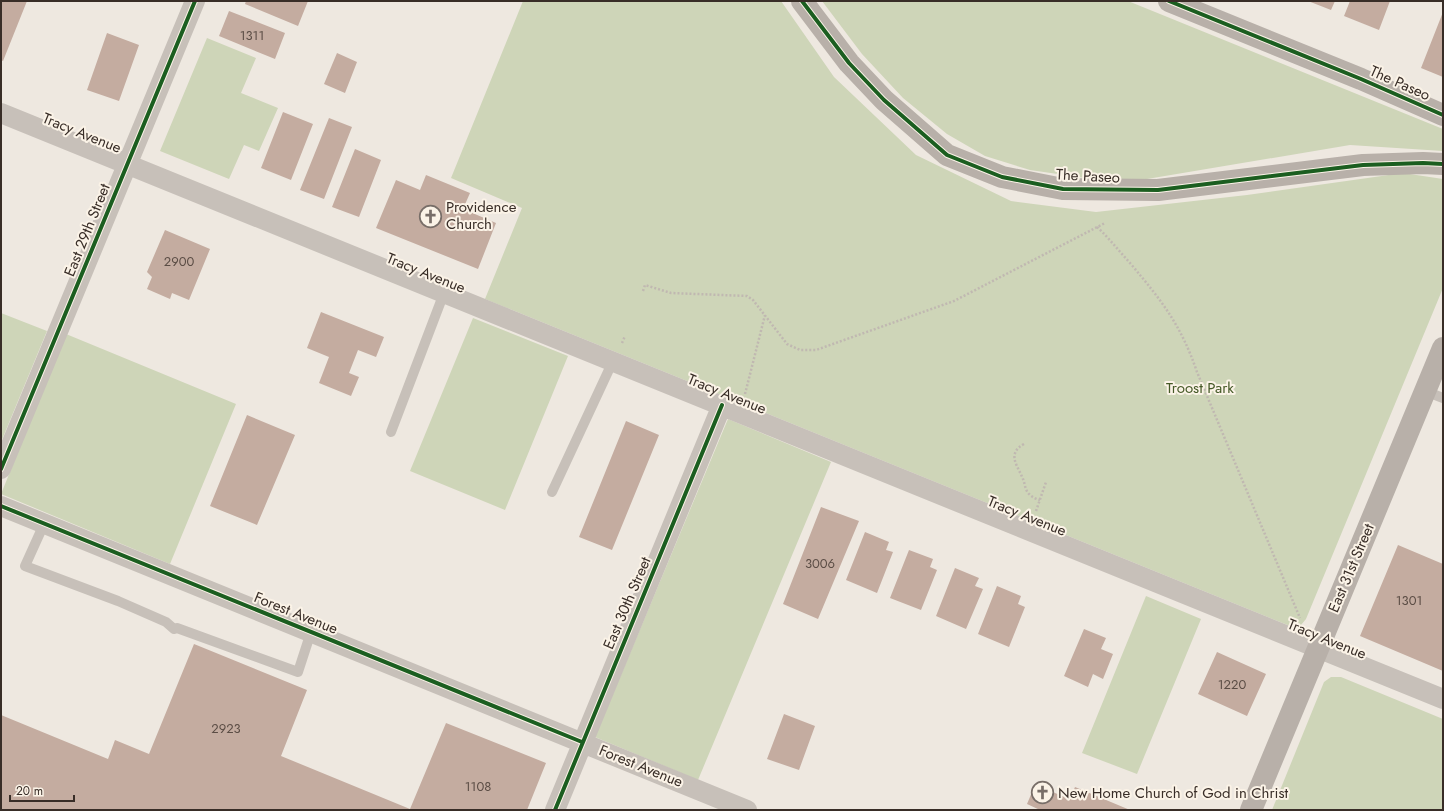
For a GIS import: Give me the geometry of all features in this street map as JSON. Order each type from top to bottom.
[{"type":"main road","name":"The Paseo","points":[[802,1],[849,63],[884,100],[948,155],[1002,177],[1063,189],[1158,190],[1363,165],[1424,163],[1443,164]]},
{"type":"main road","name":"The Paseo","points":[[1169,1],[1361,78],[1443,114]]},
{"type":"main road","name":"East 31st Street","points":[[1251,810],[1318,648],[1434,394],[1443,348]]},
{"type":"street","name":"East 29th Street","points":[[1,469],[195,1]]},
{"type":"street","name":"Tracy Avenue","points":[[1,113],[444,293],[617,353],[722,405],[1443,699]]},
{"type":"street","name":"East 30th Street","points":[[555,810],[722,405]]},
{"type":"street","name":"Forest Avenue","points":[[1,506],[747,810]]},
{"type":"lane","points":[[391,432],[444,293]]},
{"type":"lane","points":[[552,492],[617,353]]},
{"type":"lane","points":[[44,524],[25,566],[118,601],[166,622],[174,629],[183,630],[298,672],[311,632]]},
{"type":"path","points":[[643,292],[645,285],[671,293],[742,294],[753,300],[791,347],[800,350],[816,350],[954,301],[1105,223]]},
{"type":"path","points":[[1096,227],[1152,290],[1173,317],[1188,345],[1200,380],[1301,620]]},
{"type":"path","points":[[744,394],[764,315]]},
{"type":"path","points":[[617,353],[625,336]]},
{"type":"path","points":[[1024,444],[1015,451],[1015,462],[1026,491],[1032,497],[1040,500]]},
{"type":"path","points":[[1034,515],[1046,482]]},
{"type":"green space","name":"Troost Park","points":[[523,1],[781,1],[834,77],[916,155],[1011,201],[1096,212],[1247,195],[1403,173],[1443,179],[1443,288],[1306,619],[1301,625],[1290,626],[485,299],[522,208],[451,178]]},
{"type":"green space","points":[[822,1],[1128,1],[1443,129],[1443,151],[1350,145],[1147,179],[1092,179],[1030,170],[985,156],[947,134],[903,98],[862,54]]},
{"type":"green space","points":[[207,38],[256,58],[241,93],[278,108],[259,151],[244,145],[229,179],[160,151]]},
{"type":"green space","points":[[1,313],[47,331],[1,442]]},
{"type":"green space","points":[[473,318],[568,356],[505,510],[410,471]]},
{"type":"green space","points":[[66,334],[236,404],[170,564],[1,494]]},
{"type":"green space","points":[[728,419],[831,462],[698,780],[595,737]]},
{"type":"green space","points":[[1146,596],[1201,619],[1137,774],[1082,753]]},
{"type":"green space","points":[[1331,677],[1341,677],[1443,719],[1443,810],[1272,810],[1324,682]]},
{"type":"building","points":[[1,1],[27,1],[3,61],[1,60]]},
{"type":"building","points":[[246,1],[308,1],[298,26],[245,4]]},
{"type":"building","points":[[1308,1],[1335,1],[1331,10]]},
{"type":"building","points":[[1350,1],[1390,1],[1379,30],[1344,16]]},
{"type":"building","points":[[229,11],[285,33],[275,59],[219,36]]},
{"type":"building","points":[[1443,12],[1443,77],[1421,68]]},
{"type":"building","points":[[107,33],[139,45],[119,101],[87,90]]},
{"type":"building","points":[[337,53],[357,62],[345,93],[324,84]]},
{"type":"building","points":[[283,112],[313,124],[291,180],[261,168]]},
{"type":"building","points":[[329,118],[352,127],[324,199],[300,190]]},
{"type":"building","points":[[355,149],[381,160],[359,217],[332,207]]},
{"type":"building","name":"Providence Church","points":[[426,175],[470,193],[463,209],[496,223],[478,269],[376,228],[396,180],[420,190]]},
{"type":"building","points":[[165,230],[210,249],[189,300],[172,293],[170,299],[147,289],[152,277],[147,272]]},
{"type":"building","points":[[321,312],[384,337],[376,357],[358,350],[349,373],[359,377],[351,396],[319,383],[329,357],[307,348]]},
{"type":"building","points":[[247,415],[295,435],[257,525],[210,506]]},
{"type":"building","points":[[626,421],[659,435],[612,550],[579,537]]},
{"type":"building","points":[[821,507],[859,521],[818,619],[783,604]]},
{"type":"building","points":[[865,532],[889,542],[886,550],[893,552],[877,593],[846,580]]},
{"type":"building","points":[[1398,545],[1443,564],[1443,671],[1360,636]]},
{"type":"building","points":[[909,550],[933,559],[930,567],[937,570],[921,610],[890,598]]},
{"type":"building","points":[[955,568],[979,578],[975,586],[983,589],[966,629],[936,616]]},
{"type":"building","points":[[997,586],[1021,596],[1018,604],[1025,607],[1009,647],[978,634]]},
{"type":"building","points":[[1084,629],[1106,638],[1101,649],[1113,654],[1103,679],[1093,674],[1088,687],[1064,676]]},
{"type":"building","points":[[194,644],[307,690],[281,756],[410,809],[446,723],[546,763],[527,810],[1,810],[1,715],[108,759],[115,740],[149,754]]},
{"type":"building","points":[[1217,652],[1266,674],[1247,716],[1198,694]]},
{"type":"building","points":[[784,714],[815,726],[799,770],[767,759]]},
{"type":"building","name":"New Home Church of God in Christ","points":[[1035,785],[1070,799],[1075,787],[1130,810],[1040,810],[1027,804]]},
{"type":"cycle path","points":[[1,469],[195,1]]},
{"type":"cycle path","points":[[802,1],[849,63],[884,100],[947,155],[1002,177],[1063,189],[1158,190],[1363,165],[1423,163],[1443,164]]},
{"type":"cycle path","points":[[1169,1],[1361,79],[1443,115]]},
{"type":"cycle path","points":[[555,810],[722,405]]},
{"type":"cycle path","points":[[1,506],[582,742]]},
{"type":"place","name":"Providence Church","points":[[431,216]]},
{"type":"place","name":"New Home Church of God in Christ","points":[[1043,793]]}]
